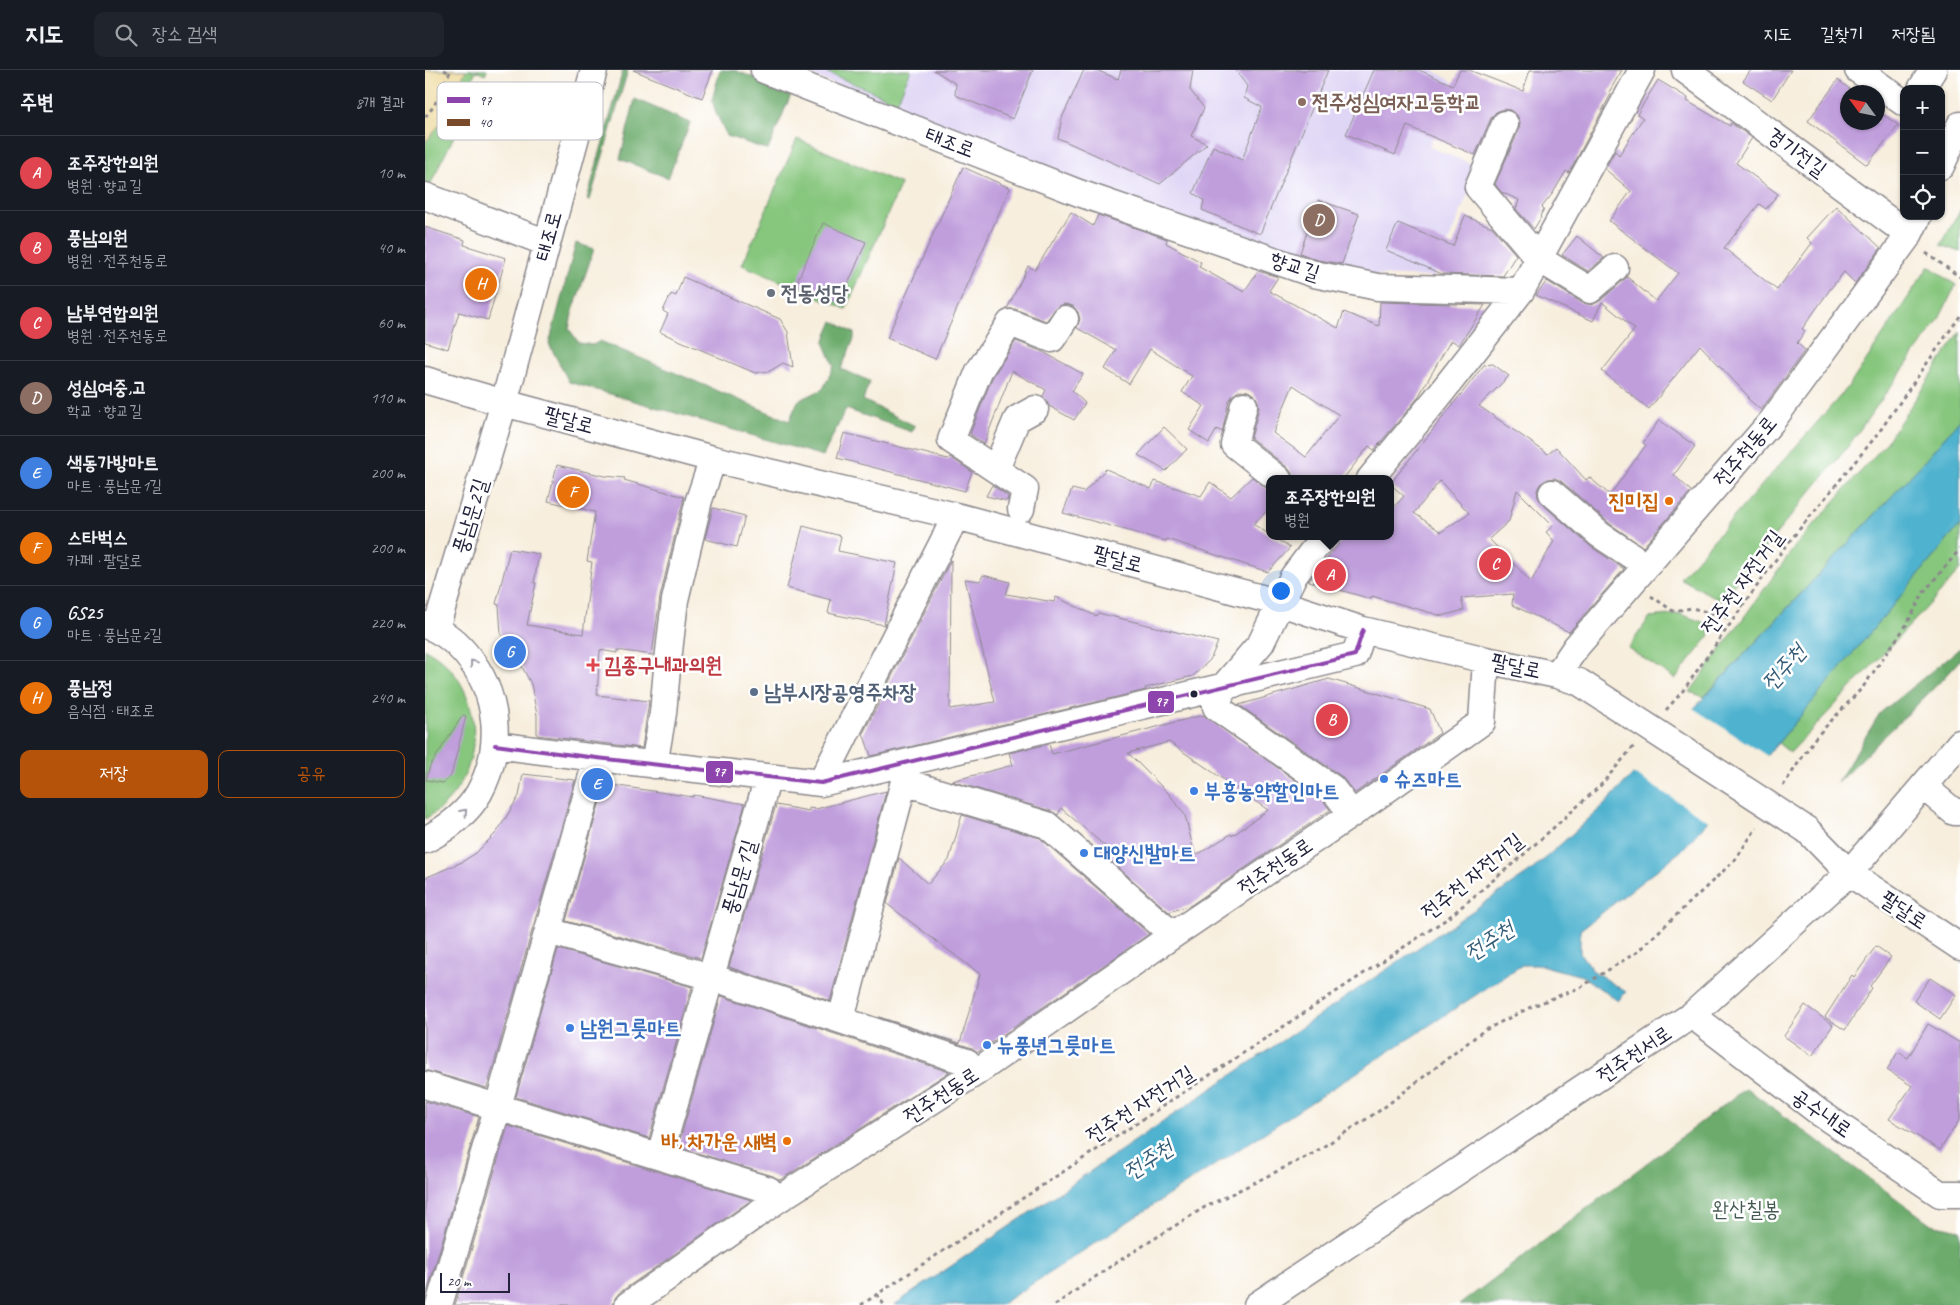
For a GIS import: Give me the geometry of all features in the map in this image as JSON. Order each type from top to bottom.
[{"type":"street","name":"태조로","points":[[764,70],[1079,193]]},
{"type":"street","points":[[1373,475],[1521,291],[1642,70]]},
{"type":"street","name":"경기전길","points":[[1685,70],[1915,233]]},
{"type":"street","points":[[1858,70],[1900,100]]},
{"type":"street","points":[[1924,85],[1933,70]]},
{"type":"street","points":[[1505,124],[1478,187],[1539,258],[1590,290],[1615,268]]},
{"type":"street","points":[[1945,157],[1960,125]]},
{"type":"street","name":"태조로","points":[[504,403],[575,140]]},
{"type":"street","name":"향교길","points":[[1079,193],[1314,274],[1378,286],[1521,291]]},
{"type":"street","points":[[425,196],[547,243]]},
{"type":"street","name":"전주천동로","points":[[1568,678],[1576,647],[1772,421],[1915,233]]},
{"type":"street","points":[[1021,509],[1025,489],[951,440],[979,371],[1010,323],[1052,339],[1065,319]]},
{"type":"street","name":"팔달로","points":[[425,380],[713,459],[957,516],[1280,603],[1363,630],[1568,678],[1807,830],[1849,874],[1960,946]]},
{"type":"street","name":"풍남문2길","points":[[425,840],[443,830],[463,814],[479,794],[489,770],[495,745],[495,717],[489,690],[485,682],[476,666],[458,645],[431,626],[504,403]]},
{"type":"street","points":[[1244,405],[1234,444],[1273,475]]},
{"type":"street","points":[[996,469],[1017,419],[1035,409]]},
{"type":"street","points":[[654,765],[663,713],[675,600],[699,500],[713,459]]},
{"type":"street","points":[[1552,493],[1600,535],[1631,556]]},
{"type":"street","points":[[821,783],[957,516]]},
{"type":"street","points":[[1321,540],[1293,577],[1261,643],[1224,686],[1217,707],[1332,788],[1352,814]]},
{"type":"street","points":[[495,745],[821,783],[906,772],[1224,686],[1355,655],[1363,630]]},
{"type":"street","name":"전주천동로","points":[[628,1305],[777,1200],[975,1074],[1482,722],[1486,660]]},
{"type":"street","name":"전주천서로","points":[[1257,1305],[1692,1016],[1849,874],[1960,743]]},
{"type":"street","points":[[439,1305],[597,758]]},
{"type":"street","points":[[906,772],[1047,825],[1173,935]]},
{"type":"street","points":[[841,1019],[906,772]]},
{"type":"street","name":"풍남문1길","points":[[660,1155],[768,777]]},
{"type":"street","points":[[1923,786],[1954,812],[1960,812]]},
{"type":"street","points":[[548,930],[711,977],[841,1019],[967,1062],[975,1074]]},
{"type":"street","name":"공수내로","points":[[1692,1016],[1820,1114],[1940,1194],[1960,1194]]},
{"type":"street","points":[[425,1085],[660,1155],[769,1190],[777,1200]]},
{"type":"path","points":[[444,70],[450,71]]},
{"type":"path","points":[[425,117],[437,99]]},
{"type":"path","points":[[1915,233],[1960,276]]},
{"type":"path","name":"전주천 자전거길","points":[[1663,714],[1681,692],[1784,548],[1877,435],[1960,316]]},
{"type":"path","points":[[1783,787],[1815,738],[1863,687],[1907,624],[1924,592],[1960,548]]},
{"type":"path","points":[[1648,594],[1673,611],[1693,608],[1732,620]]},
{"type":"path","name":"전주천 자전거길","points":[[861,1305],[1448,918],[1522,856],[1600,786],[1637,742]]},
{"type":"path","points":[[1055,1305],[1114,1264],[1205,1207],[1312,1154],[1375,1114],[1483,1031],[1533,1006],[1581,987],[1637,952],[1735,860],[1762,820]]},
{"type":"path","points":[[878,1295],[884,1305]]},
{"type":"shaded area","points":[[800,70],[1433,70],[1453,82],[1429,147],[1479,167],[1434,277],[1328,273],[1035,168]]},
{"type":"green space","points":[[425,70],[487,70],[485,75],[476,71],[470,82],[437,82],[437,140],[452,140],[430,185],[425,183]]},
{"type":"green space","points":[[623,70],[628,70],[590,200],[587,199]]},
{"type":"green space","points":[[720,70],[734,70],[792,92],[768,150],[727,136],[712,100]]},
{"type":"green space","points":[[821,70],[911,70],[897,102]]},
{"type":"green space","points":[[635,99],[690,123],[668,178],[620,159]]},
{"type":"green space","points":[[797,139],[901,184],[846,309],[742,265]]},
{"type":"green space","points":[[1960,210],[1960,252],[1941,245]]},
{"type":"green space","points":[[576,243],[594,249],[572,314],[569,329],[579,343],[593,345],[600,341],[789,421],[798,401],[823,389],[834,366],[824,342],[833,321],[854,333],[854,339],[841,369],[870,381],[863,400],[915,426],[912,432],[846,409],[823,456],[569,382],[549,344]]},
{"type":"green space","points":[[1929,266],[1956,285],[1938,321],[1846,449],[1721,601],[1680,578],[1849,386]]},
{"type":"green space","points":[[1960,332],[1960,420],[1921,465],[1704,697],[1690,692],[1796,545],[1886,443]]},
{"type":"green space","points":[[1960,525],[1960,570],[1790,753],[1778,743]]},
{"type":"green space","points":[[1680,614],[1705,623],[1710,635],[1675,679],[1628,648],[1650,617]]},
{"type":"green space","points":[[1960,648],[1960,660],[1837,783],[1880,713]]},
{"type":"green space","points":[[425,649],[447,665],[462,685],[471,709],[474,734],[471,759],[461,782],[446,803],[425,819]]},
{"type":"green space","name":"완산칠봉","points":[[1746,1088],[1931,1224],[1960,1230],[1960,1305],[1459,1305]]},
{"type":"sand","points":[[425,70],[466,70],[460,82],[437,82],[437,128],[425,143]]},
{"type":"water","name":"전주천","points":[[1960,420],[1960,525],[1778,743],[1681,851],[1580,930],[1580,953],[1592,970],[1626,992],[1618,1001],[1582,976],[1540,965],[1522,965],[1000,1305],[894,1305],[1531,871],[1604,805],[1921,465]]},
{"type":"pier","points":[[1691,707],[1769,757],[1710,822],[1631,772]]},
{"type":"building","points":[[633,70],[713,70],[702,98]]},
{"type":"building","points":[[934,70],[1033,70],[1013,119],[955,95],[956,84]]},
{"type":"building","points":[[1084,70],[1096,70],[1118,79],[1121,70],[1193,70],[1190,90],[1204,108],[1191,136],[1207,144],[1160,184],[1058,138],[1062,118]]},
{"type":"building","points":[[1235,70],[1328,70],[1260,234],[1202,210],[1204,200],[1193,193],[1213,146],[1242,160],[1262,107],[1244,98],[1247,86]]},
{"type":"building","points":[[1374,70],[1419,70],[1453,85],[1460,70],[1469,70],[1523,91],[1530,70],[1622,70],[1569,173],[1566,171],[1542,207],[1544,209],[1534,229],[1516,209],[1519,200],[1501,192],[1495,184],[1519,130],[1520,122],[1517,115],[1510,110],[1504,109],[1496,112],[1491,118],[1475,155],[1407,126],[1395,155],[1346,134]]},
{"type":"building","points":[[1751,70],[1791,70],[1772,100],[1743,81]]},
{"type":"building","points":[[1658,80],[1688,98],[1687,101],[1730,126],[1731,123],[1752,138],[1736,163],[1778,194],[1766,209],[1759,204],[1724,248],[1777,290],[1812,243],[1807,238],[1836,206],[1881,248],[1855,283],[1844,272],[1831,288],[1802,329],[1805,331],[1797,343],[1805,350],[1761,410],[1747,398],[1749,397],[1700,345],[1649,409],[1602,371],[1635,329],[1602,302],[1593,321],[1536,295],[1547,281],[1582,303],[1592,305],[1600,301],[1627,277],[1656,301],[1678,273],[1609,221],[1631,191],[1605,169],[1615,151],[1619,155],[1643,118],[1637,114]]},
{"type":"building","points":[[1838,80],[1845,85],[1840,85],[1840,130],[1885,130],[1885,116],[1898,125],[1867,165],[1808,121]]},
{"type":"building","points":[[963,167],[1010,188],[935,359],[887,338]]},
{"type":"building","points":[[1318,200],[1359,214],[1342,264],[1318,260],[1300,253]]},
{"type":"building","points":[[1071,212],[1093,226],[1098,215],[1167,239],[1166,243],[1201,262],[1199,267],[1244,292],[1258,271],[1278,277],[1269,291],[1338,328],[1344,312],[1379,326],[1380,302],[1485,305],[1459,345],[1451,340],[1417,399],[1374,450],[1369,446],[1346,475],[1292,475],[1287,467],[1251,438],[1259,408],[1254,394],[1240,390],[1233,395],[1229,401],[1222,432],[1217,429],[1209,443],[1189,430],[1204,406],[1182,392],[1192,376],[1150,349],[1129,384],[1105,369],[1116,350],[1077,328],[1080,319],[1078,312],[1073,306],[1065,304],[1058,306],[1046,321],[1015,309],[1007,309],[1028,266],[1035,270]],"holes":[[[1293,385],[1339,415],[1306,457],[1273,433]]]},
{"type":"building","points":[[1465,216],[1492,227],[1516,255],[1503,276],[1442,274],[1386,250],[1398,223],[1453,246]]},
{"type":"building","points":[[823,223],[866,242],[840,303],[796,284]]},
{"type":"building","points":[[425,227],[465,240],[464,245],[506,258],[488,320],[459,312],[448,349],[425,342]]},
{"type":"building","points":[[1577,236],[1604,258],[1588,271],[1562,255]]},
{"type":"building","name":"전동성당","points":[[683,277],[780,319],[788,332],[793,367],[783,363],[770,371],[755,373],[660,332],[668,314],[663,311],[671,294],[676,296]]},
{"type":"building","points":[[1016,341],[1043,352],[1083,374],[1072,391],[1085,403],[1074,420],[1049,406],[1043,396],[1046,390],[1012,371],[984,444],[970,434],[992,378]]},
{"type":"building","points":[[1493,364],[1509,376],[1479,406],[1548,454],[1556,447],[1586,480],[1589,477],[1610,495],[1646,445],[1643,443],[1659,420],[1695,446],[1674,475],[1691,491],[1643,547],[1609,523],[1561,481],[1555,478],[1548,479],[1540,484],[1537,490],[1542,504],[1590,546],[1624,569],[1569,632],[1512,605],[1513,594],[1461,598],[1464,610],[1442,616],[1372,596],[1371,599],[1309,581],[1342,540],[1394,540],[1394,507],[1404,496],[1394,487],[1394,479],[1484,365]],"holes":[[[1440,481],[1469,513],[1441,532],[1414,513]],[[1517,490],[1553,526],[1546,532],[1554,541],[1531,582],[1513,563],[1493,582],[1501,551],[1489,539],[1509,521]]]},
{"type":"building","points":[[1164,427],[1187,449],[1166,471],[1138,455]]},
{"type":"building","points":[[844,433],[948,459],[950,457],[972,472],[965,491],[837,458]]},
{"type":"building","points":[[557,465],[605,476],[625,478],[624,480],[684,497],[660,597],[652,655],[617,650],[617,653],[600,650],[597,695],[649,701],[642,748],[537,735],[537,715],[531,684],[518,659],[501,634],[499,605],[496,604],[510,549],[539,554],[534,583],[536,583],[527,625],[583,634],[592,562],[587,561],[595,512],[548,501]]},
{"type":"building","points":[[1106,469],[1151,489],[1155,481],[1201,496],[1210,482],[1231,497],[1252,477],[1266,488],[1266,512],[1253,524],[1266,532],[1266,540],[1278,540],[1290,548],[1268,572],[1167,539],[1166,541],[1063,513],[1072,489],[1084,492]]},
{"type":"building","points":[[992,485],[1008,496],[1007,501],[986,496]]},
{"type":"building","points":[[713,508],[745,516],[737,547],[705,539]]},
{"type":"building","points":[[803,526],[841,536],[838,551],[897,563],[884,625],[828,613],[831,600],[787,588]]},
{"type":"building","points":[[951,560],[950,709],[995,702],[965,579],[980,581],[983,575],[1010,582],[1006,594],[1054,602],[1056,597],[1096,616],[1098,613],[1218,642],[1210,660],[1193,676],[1145,688],[1146,690],[871,756],[863,733]]},
{"type":"building","points":[[1329,679],[1430,709],[1440,733],[1355,793],[1341,776],[1239,705]]},
{"type":"building","points":[[463,715],[466,716],[451,776],[443,783],[426,780],[430,766]]},
{"type":"building","points":[[1203,715],[1322,799],[1330,810],[1191,905],[1169,912],[1103,854],[1107,848],[1061,808],[1058,815],[1051,811],[952,781],[1013,765],[1009,753],[1049,744],[1052,754]],"holes":[[[1169,742],[1268,810],[1232,836],[1231,834],[1195,856],[1185,815],[1170,795],[1128,753]]]},
{"type":"building","points":[[523,774],[575,780],[487,1088],[425,1070],[425,878],[462,862],[476,853],[497,832],[519,796]]},
{"type":"building","points":[[605,784],[693,797],[694,795],[745,804],[701,958],[566,921]]},
{"type":"building","points":[[886,791],[830,1001],[729,967],[776,805],[809,811],[809,808],[816,809]]},
{"type":"building","points":[[962,815],[1040,838],[1149,934],[978,1052],[972,1048],[879,1017],[960,1043],[980,974],[887,904],[899,858],[928,884],[949,860]]},
{"type":"building","points":[[1876,946],[1891,957],[1870,986],[1872,988],[1845,1030],[1825,1017],[1852,975],[1854,977]]},
{"type":"building","points":[[558,949],[692,987],[649,1138],[516,1097]]},
{"type":"building","points":[[1930,978],[1956,995],[1940,1019],[1914,1001]]},
{"type":"building","points":[[721,996],[949,1072],[780,1180],[773,1176],[678,1147]]},
{"type":"building","points":[[1805,1005],[1833,1025],[1812,1056],[1784,1036]]},
{"type":"building","points":[[1928,1024],[1960,1043],[1960,1119],[1940,1150],[1889,1119],[1912,1086],[1887,1070],[1898,1052],[1908,1058]]},
{"type":"building","points":[[425,1101],[479,1117],[425,1299]]},
{"type":"building","points":[[508,1126],[751,1200],[619,1293],[613,1305],[455,1305]]},
{"type":"transit line","name":"97","points":[[495,745],[821,783],[1355,655],[1363,630]]},
{"type":"place","name":"전주성심여자고등학교","points":[[1302,102]]},
{"type":"place","name":"성심여중,고","points":[[1319,220]]},
{"type":"place","name":"풍남정","points":[[481,284]]},
{"type":"place","name":"전동성당","points":[[771,293]]},
{"type":"place","name":"스타벅스","points":[[573,492]]},
{"type":"place","name":"진미집","points":[[1669,501]]},
{"type":"place","name":"남부연합의원","points":[[1495,564]]},
{"type":"place","name":"조주장한의원","points":[[1330,575]]},
{"type":"place","name":"GS25","points":[[510,652]]},
{"type":"place","name":"김종구내과의원","points":[[593,665]]},
{"type":"place","name":"남부시장공영주차장","points":[[754,692]]},
{"type":"place","name":"풍남의원","points":[[1332,720]]},
{"type":"place","name":"슈즈마트","points":[[1384,779]]},
{"type":"place","name":"색동가방마트","points":[[597,784]]},
{"type":"place","name":"부흥농약할인마트","points":[[1194,791]]},
{"type":"place","name":"대양신발마트","points":[[1084,853]]},
{"type":"place","name":"남원그릇마트","points":[[570,1028]]},
{"type":"place","name":"뉴풍년그릇마트","points":[[987,1045]]},
{"type":"place","name":"바, 차가운 새벽","points":[[787,1141]]}]
